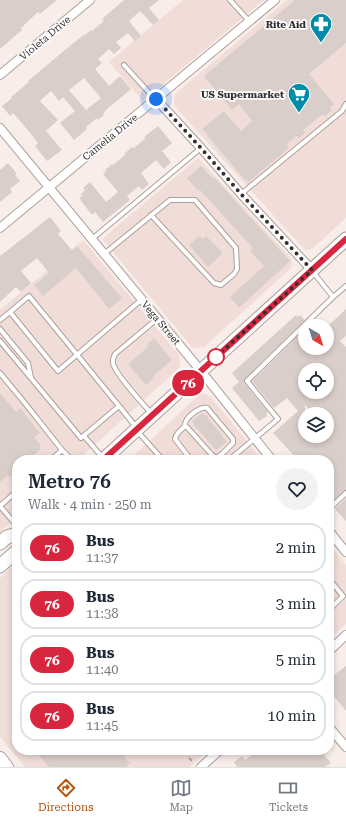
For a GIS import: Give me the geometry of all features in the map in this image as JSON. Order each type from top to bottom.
[{"type":"main road","points":[[109,455],[346,239]]},
{"type":"main road","points":[[0,543],[7,537],[12,536]]},
{"type":"main road","points":[[0,566],[12,555]]},
{"type":"street","name":"Violeta Drive","points":[[0,75],[90,0]]},
{"type":"street","name":"Camelia Drive","points":[[0,228],[275,0]]},
{"type":"street","points":[[156,99],[241,194],[312,270]]},
{"type":"street","name":"Vega Street","points":[[0,128],[268,455]]},
{"type":"street","points":[[334,537],[346,552]]},
{"type":"street","points":[[334,646],[346,635]]},
{"type":"street","points":[[334,733],[346,748]]},
{"type":"street","points":[[203,766],[215,755]]},
{"type":"lane","points":[[230,0],[249,22]]},
{"type":"lane","points":[[124,65],[156,99]]},
{"type":"lane","points":[[241,194],[337,115],[346,104]]},
{"type":"lane","points":[[91,239],[201,148]]},
{"type":"lane","points":[[104,254],[151,215],[170,200],[195,200],[236,248],[237,269],[234,274],[222,285],[214,283],[151,215]]},
{"type":"lane","points":[[312,270],[333,298]]},
{"type":"lane","points":[[235,455],[278,419],[247,381],[346,286]]},
{"type":"lane","points":[[0,320],[29,296],[159,455]]},
{"type":"lane","points":[[10,312],[58,371],[141,300]]},
{"type":"lane","points":[[153,415],[118,372],[113,362],[113,358],[115,354],[157,319]]},
{"type":"lane","points":[[0,330],[28,363],[31,379]]},
{"type":"lane","points":[[0,341],[81,438],[120,406]]},
{"type":"lane","points":[[0,373],[67,455]]},
{"type":"lane","points":[[188,455],[175,439],[175,436],[185,425],[186,421],[198,409],[203,407],[207,408],[233,439],[233,443],[220,455]]},
{"type":"lane","points":[[185,425],[212,455]]},
{"type":"lane","points":[[84,436],[99,455]]},
{"type":"lane","points":[[56,455],[62,450]]},
{"type":"lane","points":[[334,504],[346,493]]},
{"type":"lane","points":[[12,495],[0,506],[12,520]]},
{"type":"lane","points":[[334,585],[343,596],[334,605]]},
{"type":"path","points":[[189,758],[192,761]]},
{"type":"shaded area","points":[[183,0],[264,0],[143,101],[109,62]]},
{"type":"shaded area","points":[[287,0],[346,0],[346,218],[312,249],[307,250],[304,249],[174,105],[176,93]]},
{"type":"shaded area","points":[[198,158],[291,258],[292,263],[291,268],[204,347],[195,348],[192,347],[102,239]]},
{"type":"shaded area","points":[[83,240],[179,355],[180,366],[84,455],[12,455],[12,521],[0,532],[0,310]]},
{"type":"shaded area","points":[[200,394],[206,394],[210,396],[258,455],[134,455]]},
{"type":"shaded area","points":[[334,550],[346,565],[346,624],[334,635]]},
{"type":"shaded area","points":[[12,567],[12,751],[0,737],[0,578]]},
{"type":"shaded area","points":[[15,755],[203,755],[190,767],[25,767]]},
{"type":"building","points":[[0,0],[57,0],[40,14],[38,12],[21,28],[22,30],[0,49]]},
{"type":"building","points":[[124,0],[159,0],[149,8],[159,20],[153,25],[140,11],[129,21],[141,36],[135,41],[128,33],[116,42],[121,48],[114,54],[109,49],[98,59],[102,63],[95,69],[109,86],[120,76],[131,89],[107,109],[103,114],[104,115],[98,120],[97,118],[86,127],[87,129],[74,140],[60,123],[75,111],[63,97],[59,101],[51,91],[40,101],[58,120],[46,131],[62,150],[47,161],[35,146],[38,143],[27,129],[13,113],[10,116],[2,106],[29,82],[28,81],[72,44],[104,21],[102,19]],"holes":[[[84,78],[101,98],[86,110],[69,90]]]},
{"type":"building","points":[[295,0],[346,0],[346,43],[309,74],[334,104],[330,108],[332,110],[325,116],[323,114],[303,130],[305,133],[299,138],[296,136],[287,144],[288,149],[248,182],[202,129],[224,111],[241,131],[252,121],[239,104],[232,110],[204,76]]},
{"type":"building","points":[[158,126],[172,143],[162,151],[171,162],[164,169],[156,160],[141,173],[149,184],[142,190],[139,186],[127,196],[130,200],[103,222],[95,212],[92,215],[79,198],[85,190],[83,188],[90,182],[106,202],[118,192],[103,174],[106,171],[105,170],[125,155],[124,154],[132,147],[134,148],[146,138],[144,137]]},
{"type":"building","points":[[8,163],[17,174],[15,175],[20,181],[10,189],[12,192],[0,202],[0,170]]},
{"type":"building","points":[[201,166],[213,179],[214,177],[290,261],[239,308],[230,297],[264,266],[250,251],[253,248],[200,190],[198,191],[187,178]]},
{"type":"building","points":[[50,217],[61,231],[58,234],[72,250],[77,246],[122,298],[109,309],[76,268],[43,296],[34,285],[49,273],[37,258],[21,271],[31,283],[21,292],[16,287],[0,302],[0,256]]},
{"type":"building","points":[[199,236],[203,239],[206,236],[223,253],[208,267],[189,245]]},
{"type":"building","points":[[346,309],[346,336],[340,341],[346,347],[346,490],[334,500],[334,455],[293,455],[273,433],[298,411],[287,398],[274,408],[252,381],[298,336],[298,355],[334,355],[334,320]]},
{"type":"building","points":[[296,315],[298,317],[300,315],[304,319],[298,319],[298,327],[244,380],[244,383],[268,412],[266,414],[267,416],[259,421],[232,388],[239,382],[232,373]]},
{"type":"building","points":[[154,338],[172,360],[153,376],[154,378],[146,385],[128,364],[149,346],[147,344]]},
{"type":"building","points":[[0,393],[16,412],[20,408],[40,433],[34,437],[41,446],[39,447],[41,449],[33,455],[12,455],[12,475],[10,477],[8,475],[0,482]]},
{"type":"building","points":[[202,413],[204,415],[205,414],[227,442],[216,450],[193,424],[194,423],[192,421]]},
{"type":"building","points":[[346,498],[346,521],[335,509]]},
{"type":"building","points":[[346,666],[346,711],[334,696],[334,675]]},
{"type":"building","points":[[38,755],[123,755],[130,763],[126,767],[49,767]]},
{"type":"building","points":[[252,755],[324,755],[331,763],[325,767],[237,767],[234,762],[242,756],[245,760]]},
{"type":"bus line","name":"76","points":[[109,455],[346,239]]},
{"type":"place","name":"Rite Aid","points":[[321,44]]},
{"type":"place","name":"US Supermarket","points":[[299,114]]},
{"type":"route","points":[[156,99],[241,194],[312,270],[216,357]]}]
